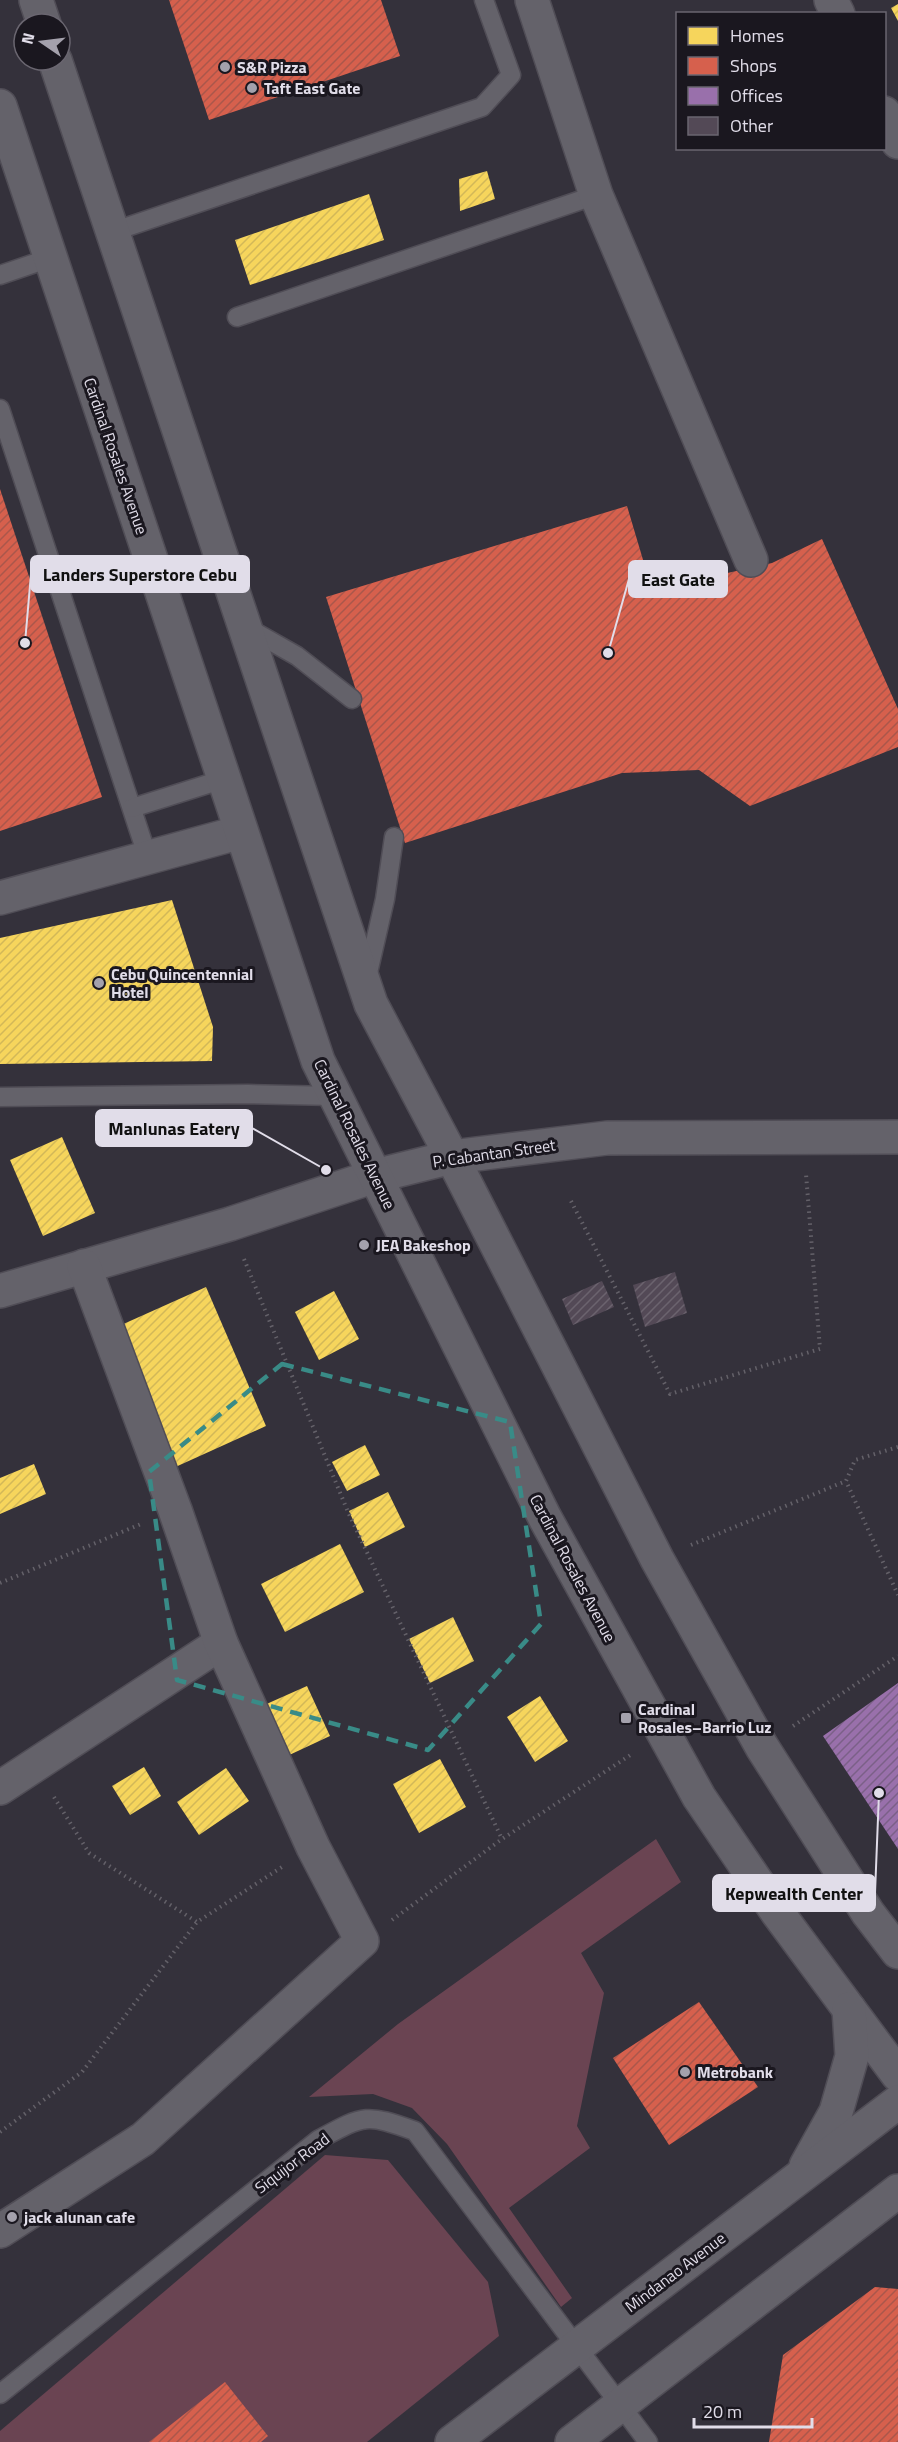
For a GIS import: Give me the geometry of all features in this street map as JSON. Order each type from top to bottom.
[{"type":"main road","points":[[532,0],[596,195],[752,560]]},
{"type":"main road","points":[[60,72],[371,1004],[453,1157],[657,1558],[762,1747],[868,1913],[898,1952]]},
{"type":"main road","name":"Cardinal Rosales Avenue","points":[[0,106],[318,1061],[545,1518],[663,1733],[705,1806],[777,1912],[898,2075]]},
{"type":"main road","points":[[886,115],[898,142]]},
{"type":"main road","points":[[0,898],[241,832]]},
{"type":"main road","name":"P. Cabantan Street","points":[[0,1291],[230,1224],[375,1176],[453,1157],[607,1138],[898,1137]]},
{"type":"main road","points":[[0,2231],[143,2139],[362,1941],[314,1847],[221,1643],[175,1510],[84,1266]]},
{"type":"main road","points":[[0,1788],[221,1643]]},
{"type":"main road","points":[[800,2177],[836,2112],[852,2056],[849,2009]]},
{"type":"main road","name":"Mindanao Avenue","points":[[452,2442],[898,2102]]},
{"type":"main road","points":[[572,2442],[898,2191]]},
{"type":"main road","points":[[835,2239],[898,2218]]},
{"type":"lane","points":[[112,232],[482,107],[511,75],[484,0]]},
{"type":"lane","points":[[237,317],[596,195]]},
{"type":"lane","points":[[0,275],[50,258]]},
{"type":"lane","points":[[0,409],[148,858]]},
{"type":"lane","points":[[244,626],[297,656],[352,699]]},
{"type":"lane","points":[[132,808],[224,779]]},
{"type":"lane","points":[[365,985],[385,899],[394,837]]},
{"type":"lane","points":[[0,1097],[248,1094],[334,1096]]},
{"type":"lane","name":"Siquijor Road","points":[[0,2394],[318,2140],[356,2120],[380,2118],[415,2131],[648,2442]]},
{"type":"path","points":[[571,1201],[670,1394],[820,1349],[803,1137]]},
{"type":"path","points":[[230,1224],[348,1512],[502,1839]]},
{"type":"path","points":[[657,1558],[846,1481],[855,1461],[898,1447]]},
{"type":"path","points":[[846,1481],[898,1595]]},
{"type":"path","points":[[0,1583],[175,1510]]},
{"type":"path","points":[[762,1747],[898,1656]]},
{"type":"path","points":[[362,1941],[502,1839],[663,1733]]},
{"type":"path","points":[[34,1765],[89,1853],[197,1922]]},
{"type":"path","points":[[0,2132],[82,2072],[197,1922],[314,1847]]},
{"type":"highlighted area","points":[[282,1364],[510,1422],[541,1624],[428,1750],[177,1680],[149,1472]]},
{"type":"shaded area","points":[[656,1839],[681,1882],[581,1953],[604,1993],[577,2126],[590,2148],[509,2208],[572,2298],[561,2307],[447,2144],[412,2108],[373,2094],[309,2097],[398,2024]]},
{"type":"shaded area","points":[[325,2155],[388,2160],[488,2282],[499,2336],[367,2442],[0,2442],[0,2431]]},
{"type":"building: Homes","points":[[898,4],[898,21],[891,8]]},
{"type":"building: Homes","points":[[487,171],[495,199],[460,211],[459,179]]},
{"type":"building: Homes","points":[[369,194],[384,240],[250,285],[235,240]]},
{"type":"building: Homes","name":"Cebu Quincentennial Hotel","points":[[172,900],[213,1027],[212,1061],[0,1064],[0,938]]},
{"type":"building: Homes","points":[[62,1137],[95,1213],[43,1236],[10,1160]]},
{"type":"building: Homes","points":[[206,1287],[266,1426],[171,1469],[110,1330]]},
{"type":"building: Homes","points":[[334,1291],[359,1339],[319,1360],[295,1312]]},
{"type":"building: Homes","points":[[365,1445],[380,1475],[347,1491],[332,1462]]},
{"type":"building: Homes","points":[[34,1464],[46,1494],[0,1514],[0,1478]]},
{"type":"building: Homes","points":[[388,1492],[405,1527],[365,1547],[349,1511]]},
{"type":"building: Homes","points":[[340,1544],[364,1592],[285,1632],[261,1584]]},
{"type":"building: Homes","points":[[453,1617],[474,1661],[430,1683],[409,1639]]},
{"type":"building: Homes","points":[[307,1686],[330,1736],[285,1757],[262,1706]]},
{"type":"building: Homes","points":[[540,1696],[568,1741],[535,1762],[507,1717]]},
{"type":"building: Homes","points":[[440,1759],[466,1807],[419,1833],[393,1784]]},
{"type":"building: Homes","points":[[144,1767],[161,1796],[130,1815],[112,1786]]},
{"type":"building: Homes","points":[[226,1768],[249,1801],[199,1835],[177,1802]]},
{"type":"building: Shops","name":"Taft East Gate","points":[[169,0],[381,0],[400,56],[209,120]]},
{"type":"building: Shops","points":[[0,489],[102,797],[0,831]]},
{"type":"building: Shops","points":[[627,506],[652,590],[772,563],[822,539],[898,709],[898,747],[750,806],[699,770],[622,773],[405,843],[326,597]]},
{"type":"building: Shops","name":"Metrobank","points":[[699,2002],[758,2087],[669,2145],[613,2058]]},
{"type":"building: Shops","points":[[875,2287],[898,2289],[898,2442],[769,2442],[783,2355]]},
{"type":"building: Shops","points":[[225,2382],[268,2436],[261,2442],[149,2442]]},
{"type":"building: Offices","points":[[898,1683],[898,1849],[823,1736]]},
{"type":"building: Other","points":[[675,1272],[687,1313],[645,1327],[633,1285]]},
{"type":"building: Other","points":[[602,1281],[614,1307],[573,1325],[562,1299]]},
{"type":"place","name":"S&R Pizza","points":[[225,67]]},
{"type":"place","name":"Taft East Gate","points":[[252,88]]},
{"type":"place","name":"Landers Superstore Cebu","points":[[25,643]]},
{"type":"place","name":"East Gate","points":[[608,653]]},
{"type":"place","name":"Cebu Quincentennial Hotel","points":[[99,983]]},
{"type":"place","name":"Manlunas Eatery","points":[[326,1170]]},
{"type":"place","name":"JEA Bakeshop","points":[[364,1245]]},
{"type":"place","name":"Cardinal Rosales–Barrio Luz","points":[[626,1718]]},
{"type":"place","name":"Kepwealth Center","points":[[879,1793]]},
{"type":"place","name":"Metrobank","points":[[685,2072]]},
{"type":"place","name":"jack alunan cafe","points":[[12,2217]]}]
